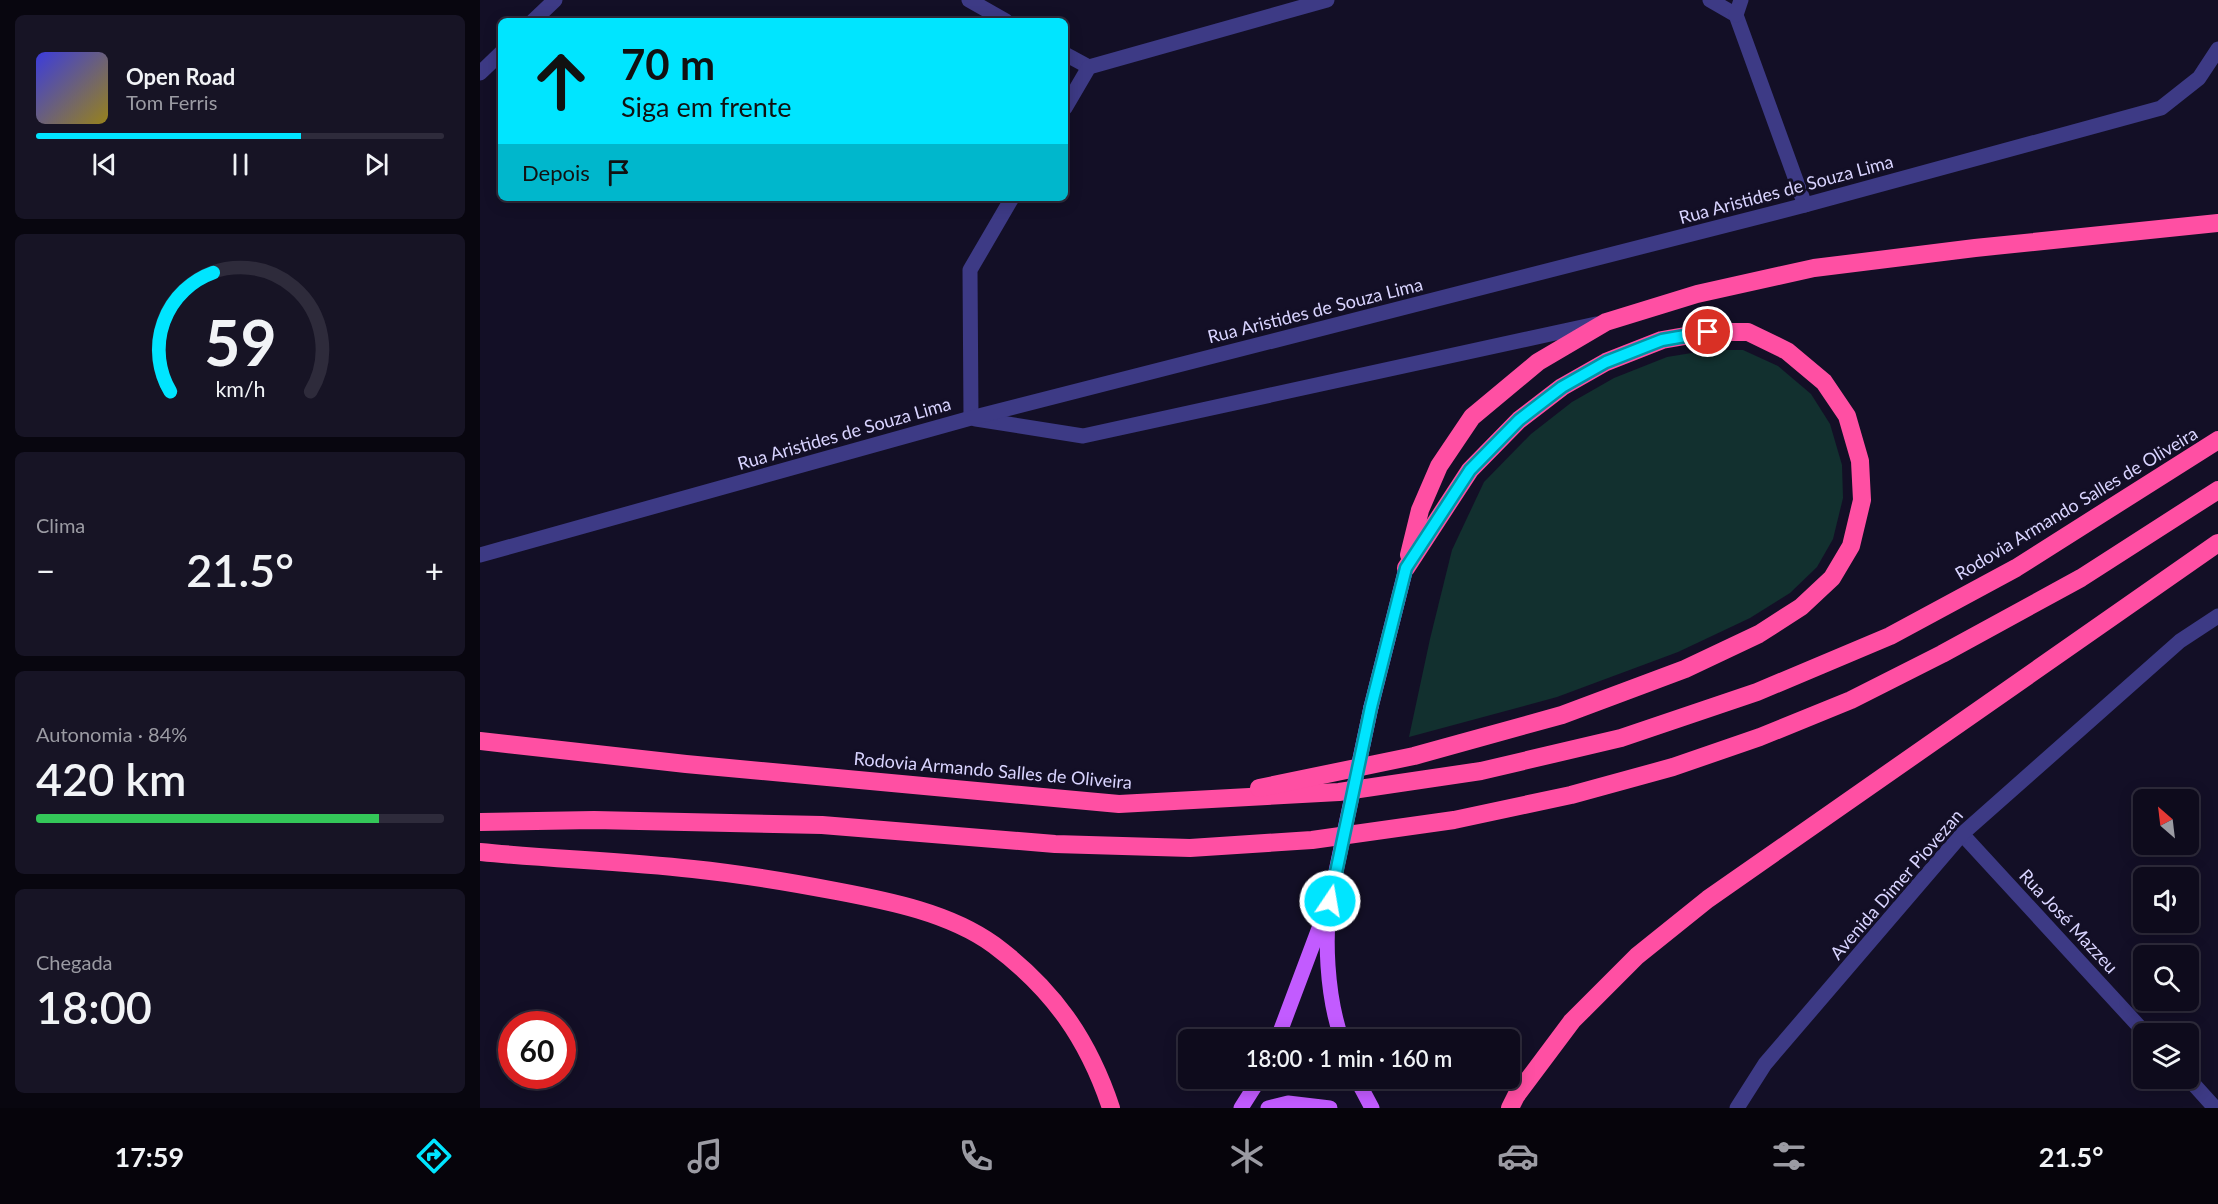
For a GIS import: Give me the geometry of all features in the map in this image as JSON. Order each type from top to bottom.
[{"type":"highway","points":[[1406,568],[1420,510],[1431,484],[1439,466],[1472,417],[1538,362],[1606,322],[1697,294],[1814,268],[1975,248],[2218,223]]},
{"type":"highway","points":[[1196,801],[1413,756],[1562,715],[1685,669],[1759,634],[1801,607],[1832,578],[1851,546],[1862,500],[1860,461],[1847,416],[1824,382],[1787,351],[1748,332],[1708,332],[1662,340],[1606,362],[1562,387],[1519,420],[1470,470],[1406,568]]},
{"type":"highway","name":"Rodovia Armando Salles de Oliveira","points":[[480,741],[698,765],[1119,804],[1339,792],[1481,771],[1621,738],[1757,692],[1890,636],[2016,568],[2218,440]]},
{"type":"highway","points":[[480,822],[594,820],[822,825],[1055,844],[1190,848],[1312,840],[1455,820],[1571,795],[1673,767],[1760,737],[1851,700],[1942,654],[2081,578],[2218,490]]},
{"type":"highway","points":[[1510,1108],[1516,1096],[1572,1021],[1636,956],[1708,899],[2218,543]]},
{"type":"highway","points":[[480,852],[693,869],[814,887],[888,901],[943,918],[993,944],[1036,980],[1072,1024],[1099,1073],[1111,1108]]},
{"type":"main road","points":[[1280,1029],[1331,895],[1371,707],[1406,568]]},
{"type":"main road","points":[[1331,895],[1328,963],[1339,1029]]},
{"type":"main road","points":[[1241,1108],[1253,1089]]},
{"type":"main road","points":[[1362,1089],[1372,1108]]},
{"type":"main road","points":[[1268,1108],[1288,1103],[1330,1108]]},
{"type":"street","points":[[537,18],[555,0]]},
{"type":"street","points":[[970,0],[1001,18]]},
{"type":"street","points":[[1068,103],[1089,67],[1327,0]]},
{"type":"street","points":[[1710,0],[1739,8],[1805,205]]},
{"type":"street","name":"Rua Aristides de Souza Lima","points":[[480,555],[970,418],[1805,205],[2161,108],[2199,78],[2218,49]]},
{"type":"street","points":[[480,73],[498,56]]},
{"type":"street","points":[[1068,56],[1089,67]]},
{"type":"street","points":[[1010,201],[970,270],[970,418],[1083,436],[1606,322]]},
{"type":"street","name":"Avenida Dimer Piovezan","points":[[1737,1108],[1766,1064],[1962,834],[2180,641],[2218,616]]},
{"type":"street","name":"Rua José Mazzeu","points":[[1962,834],[2136,1023]]},
{"type":"street","points":[[2198,1089],[2215,1108]]},
{"type":"green space","points":[[1710,350],[1743,350],[1778,366],[1811,394],[1830,424],[1842,465],[1843,498],[1833,539],[1817,567],[1790,593],[1750,618],[1678,652],[1557,697],[1409,737],[1452,550],[1484,482],[1531,434],[1572,402],[1614,378],[1667,357]]},
{"type":"route","points":[[1330,901],[1371,707],[1406,568],[1470,470],[1519,420],[1562,387],[1606,362],[1662,340],[1708,332]]}]
